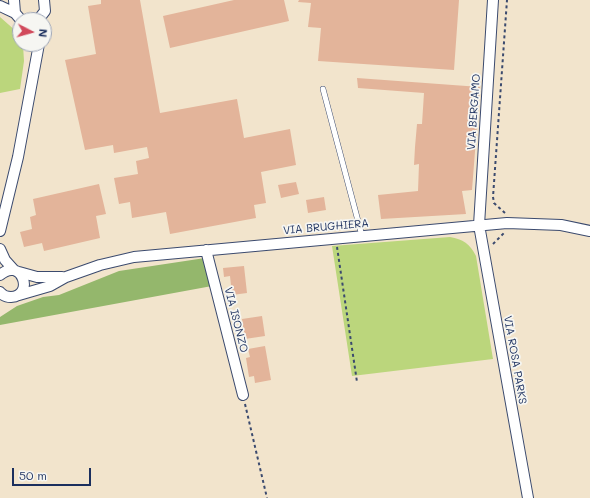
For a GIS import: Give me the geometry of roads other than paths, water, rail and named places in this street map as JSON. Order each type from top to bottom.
[{"type":"street","points":[[14,0],[17,12]]},
{"type":"street","points":[[44,0],[46,8],[44,12]]},
{"type":"street","name":"VIA BERGAMO","points":[[479,225],[493,0]]},
{"type":"street","points":[[0,6],[12,13]]},
{"type":"street","points":[[33,52],[34,66]]},
{"type":"street","points":[[0,231],[18,156],[37,52]]},
{"type":"street","name":"VIA BRUGHIERA","points":[[66,277],[119,260],[206,250],[479,225],[507,223],[554,225],[590,231]]},
{"type":"street","name":"VIA ROSA PARKS","points":[[479,225],[528,498]]},
{"type":"street","points":[[0,249],[5,260],[16,271],[24,283],[24,288],[7,297]]},
{"type":"street","name":"VIA ISONZO","points":[[206,250],[242,395]]},
{"type":"street","points":[[0,275],[9,270],[37,277],[66,277]]},
{"type":"street","points":[[7,297],[50,286],[66,277]]},
{"type":"lane","points":[[323,89],[362,236]]}]
